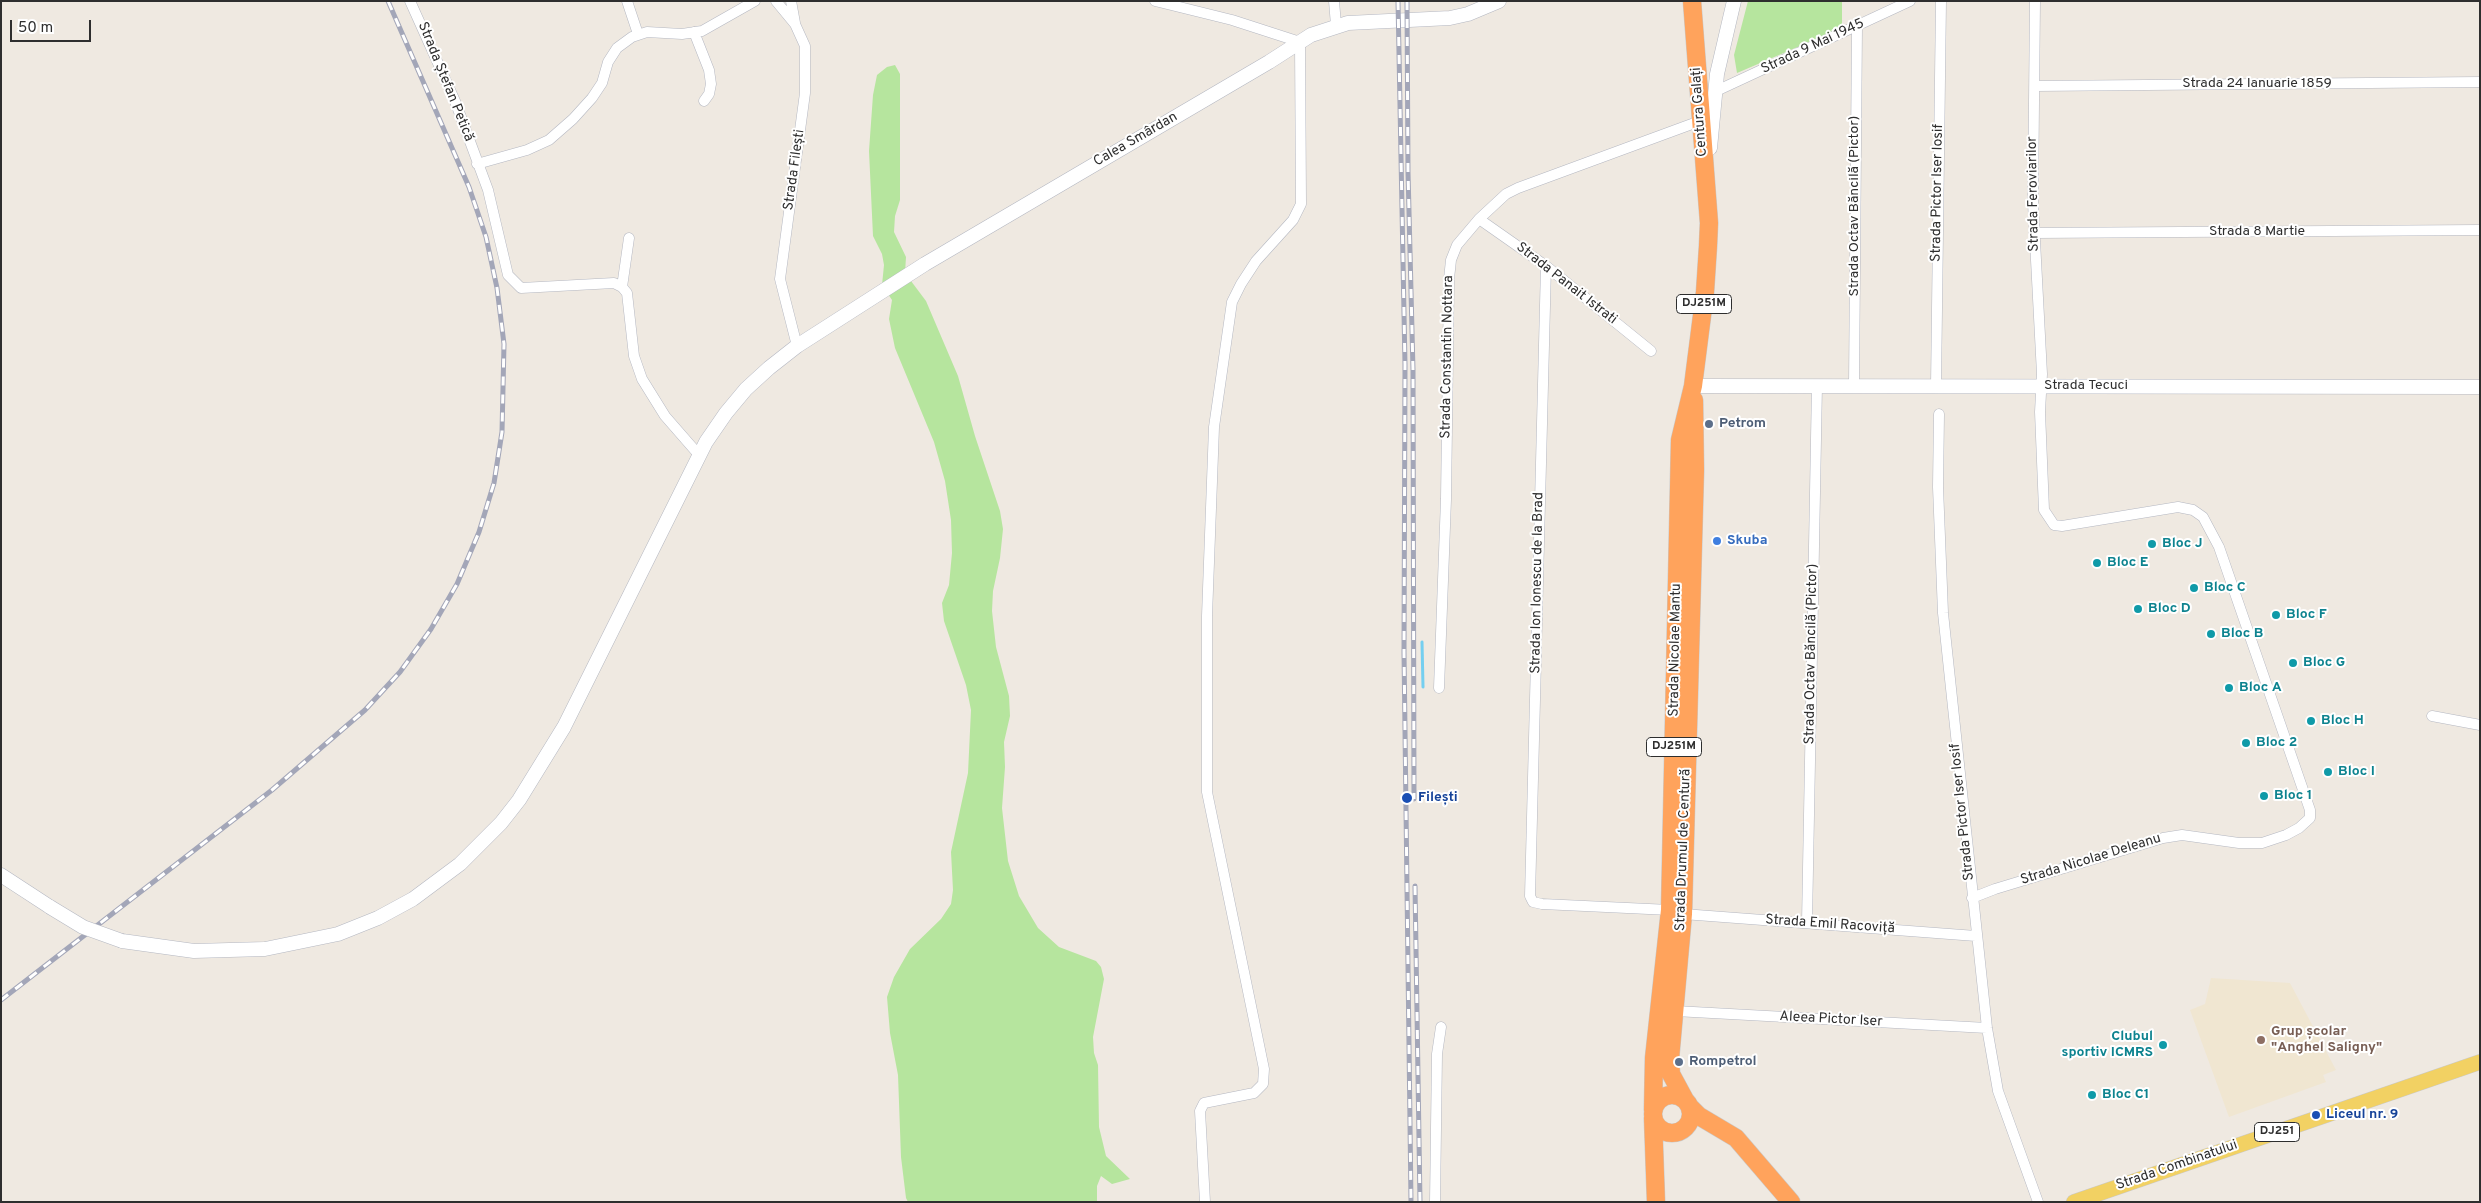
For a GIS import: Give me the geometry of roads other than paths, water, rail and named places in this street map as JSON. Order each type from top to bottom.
[{"type":"highway","name":"Centura Galați","points":[[1692,1],[1709,223]]},
{"type":"highway","name":"DJ251M","points":[[1693,386],[1705,292],[1709,223]]},
{"type":"highway","name":"Strada Drumul de Centură","points":[[1687,1103],[1671,1074],[1670,1059],[1675,1011],[1676,912],[1695,470],[1693,386]]},
{"type":"highway","name":"DJ251M","points":[[1656,1202],[1653,1114],[1654,1058],[1676,912]]},
{"type":"highway","points":[[1743,1146],[1714,1133],[1681,1130],[1671,1133],[1660,1128],[1653,1114],[1656,1104],[1667,1096],[1673,1095],[1687,1103],[1699,1116],[1730,1133],[1743,1146],[1791,1202]]},
{"type":"highway","name":"DJ251M","points":[[1654,1172],[1666,1143],[1691,1118],[1687,1103]]},
{"type":"main road","name":"Calea Smârdan","points":[[1,876],[82,927],[122,941],[194,951],[265,950],[338,934],[378,918],[413,900],[460,864],[494,830],[519,800],[564,726],[699,455],[726,413],[746,389],[797,346],[925,264],[1300,42],[1336,25],[1362,22],[1437,20],[1468,14],[1499,1]]},
{"type":"main road","name":"DJ251M","points":[[1709,223],[1710,141],[1714,92],[1721,47],[1734,1]]},
{"type":"main road","name":"Strada Tecuci","points":[[1693,386],[2480,386]]},
{"type":"main road","name":"Strada Combinatului","points":[[2074,1202],[2480,1062]]},
{"type":"street","name":"Strada Ștefan Petică","points":[[410,1],[455,101],[488,190],[508,276],[521,288],[614,283],[622,286]]},
{"type":"street","points":[[627,1],[638,34]]},
{"type":"street","points":[[477,164],[527,150],[548,140],[592,98],[602,83],[608,62],[617,48],[638,34],[658,31],[682,34],[694,32],[712,26],[755,1]]},
{"type":"street","name":"Strada Filești","points":[[776,1],[795,24],[805,46],[805,93],[780,279],[797,346]]},
{"type":"street","points":[[791,1],[795,24]]},
{"type":"street","points":[[1155,1],[1241,23],[1300,42],[1301,204],[1293,220],[1256,261],[1232,302],[1214,427],[1207,616],[1207,792],[1264,1069],[1263,1084],[1254,1093],[1204,1103],[1200,1111],[1205,1202]]},
{"type":"street","points":[[1334,1],[1336,25]]},
{"type":"street","name":"Strada 9 Mai 1945","points":[[1714,92],[1910,1]]},
{"type":"street","name":"Strada Pictor Iser Iosif","points":[[1936,386],[1941,1]]},
{"type":"street","name":"Strada Feroviarilor","points":[[2035,1],[2034,233],[2042,386]]},
{"type":"street","name":"Strada Octav Băncilă (Pictor)","points":[[1854,386],[1857,26]]},
{"type":"street","points":[[694,32],[711,84],[709,94],[704,101]]},
{"type":"street","name":"Strada 24 Ianuarie 1859","points":[[2035,86],[2480,82]]},
{"type":"street","name":"Strada Constantin Nottara","points":[[1439,688],[1451,260],[1458,245],[1479,219],[1506,194],[1700,120]]},
{"type":"street","name":"Strada Panait Istrati","points":[[1479,219],[1546,266],[1651,351]]},
{"type":"street","name":"Strada 8 Martie","points":[[2034,233],[2480,230]]},
{"type":"street","points":[[629,238],[622,286],[627,293],[634,356],[642,379],[665,416],[699,455]]},
{"type":"street","name":"Strada Ion Ionescu de la Brad","points":[[1531,899],[1546,266]]},
{"type":"street","name":"Strada Octav Băncilă (Pictor)","points":[[1807,922],[1817,385]]},
{"type":"street","name":"Strada Nicolae Deleanu","points":[[1972,898],[1995,889],[2163,838],[2182,835],[2239,843],[2262,842],[2286,836],[2300,828],[2310,818],[2310,810],[2219,547],[2206,522],[2193,510],[2178,507],[2062,526],[2054,525],[2048,518],[2044,504],[2040,412],[2042,386]]},
{"type":"street","name":"Strada Pictor Iser Iosif","points":[[1939,414],[1938,487],[1943,613],[1987,1028],[1998,1091],[2038,1202]]},
{"type":"street","points":[[2432,716],[2480,724]]},
{"type":"street","name":"Strada Emil Racoviță","points":[[1531,899],[1542,904],[1676,912],[1976,936]]},
{"type":"street","name":"Aleea Pictor Iser","points":[[1675,1011],[1987,1028]]},
{"type":"street","points":[[1435,1202],[1437,1054],[1441,1027]]},
{"type":"waterway","points":[[1422,642],[1423,687]]},
{"type":"railway","points":[[1,1000],[272,790],[365,710],[400,672],[431,629],[457,584],[479,532],[494,483],[502,432],[504,344],[497,288],[486,237],[469,187],[388,1]]},
{"type":"railway","points":[[1398,1],[1405,365],[1404,652],[1411,1202]]},
{"type":"railway","points":[[1407,1],[1408,172],[1413,370],[1414,799]]},
{"type":"railway","points":[[1415,886],[1420,1202]]},
{"type":"place","name":"Petrom","points":[[1709,424]]},
{"type":"place","name":"Skuba","points":[[1717,541]]},
{"type":"place","name":"Bloc J","points":[[2152,544]]},
{"type":"place","name":"Bloc E","points":[[2097,563]]},
{"type":"place","name":"Bloc C","points":[[2194,588]]},
{"type":"place","name":"Bloc D","points":[[2138,609]]},
{"type":"place","name":"Bloc F","points":[[2276,615]]},
{"type":"place","name":"Bloc B","points":[[2211,634]]},
{"type":"place","name":"Bloc G","points":[[2293,663]]},
{"type":"place","name":"Bloc A","points":[[2229,688]]},
{"type":"place","name":"Bloc H","points":[[2311,721]]},
{"type":"place","name":"Bloc 2","points":[[2246,743]]},
{"type":"place","name":"Bloc I","points":[[2328,772]]},
{"type":"place","name":"Bloc 1","points":[[2264,796]]},
{"type":"place","name":"Filești","points":[[1407,798]]},
{"type":"place","name":"Grup școlar \"Anghel Saligny\"","points":[[2261,1040]]},
{"type":"place","name":"Clubul sportiv ICMRS","points":[[2163,1045]]},
{"type":"place","name":"Rompetrol","points":[[1679,1062]]},
{"type":"place","name":"Bloc C1","points":[[2092,1095]]},
{"type":"place","name":"Liceul nr. 9","points":[[2316,1115]]}]
